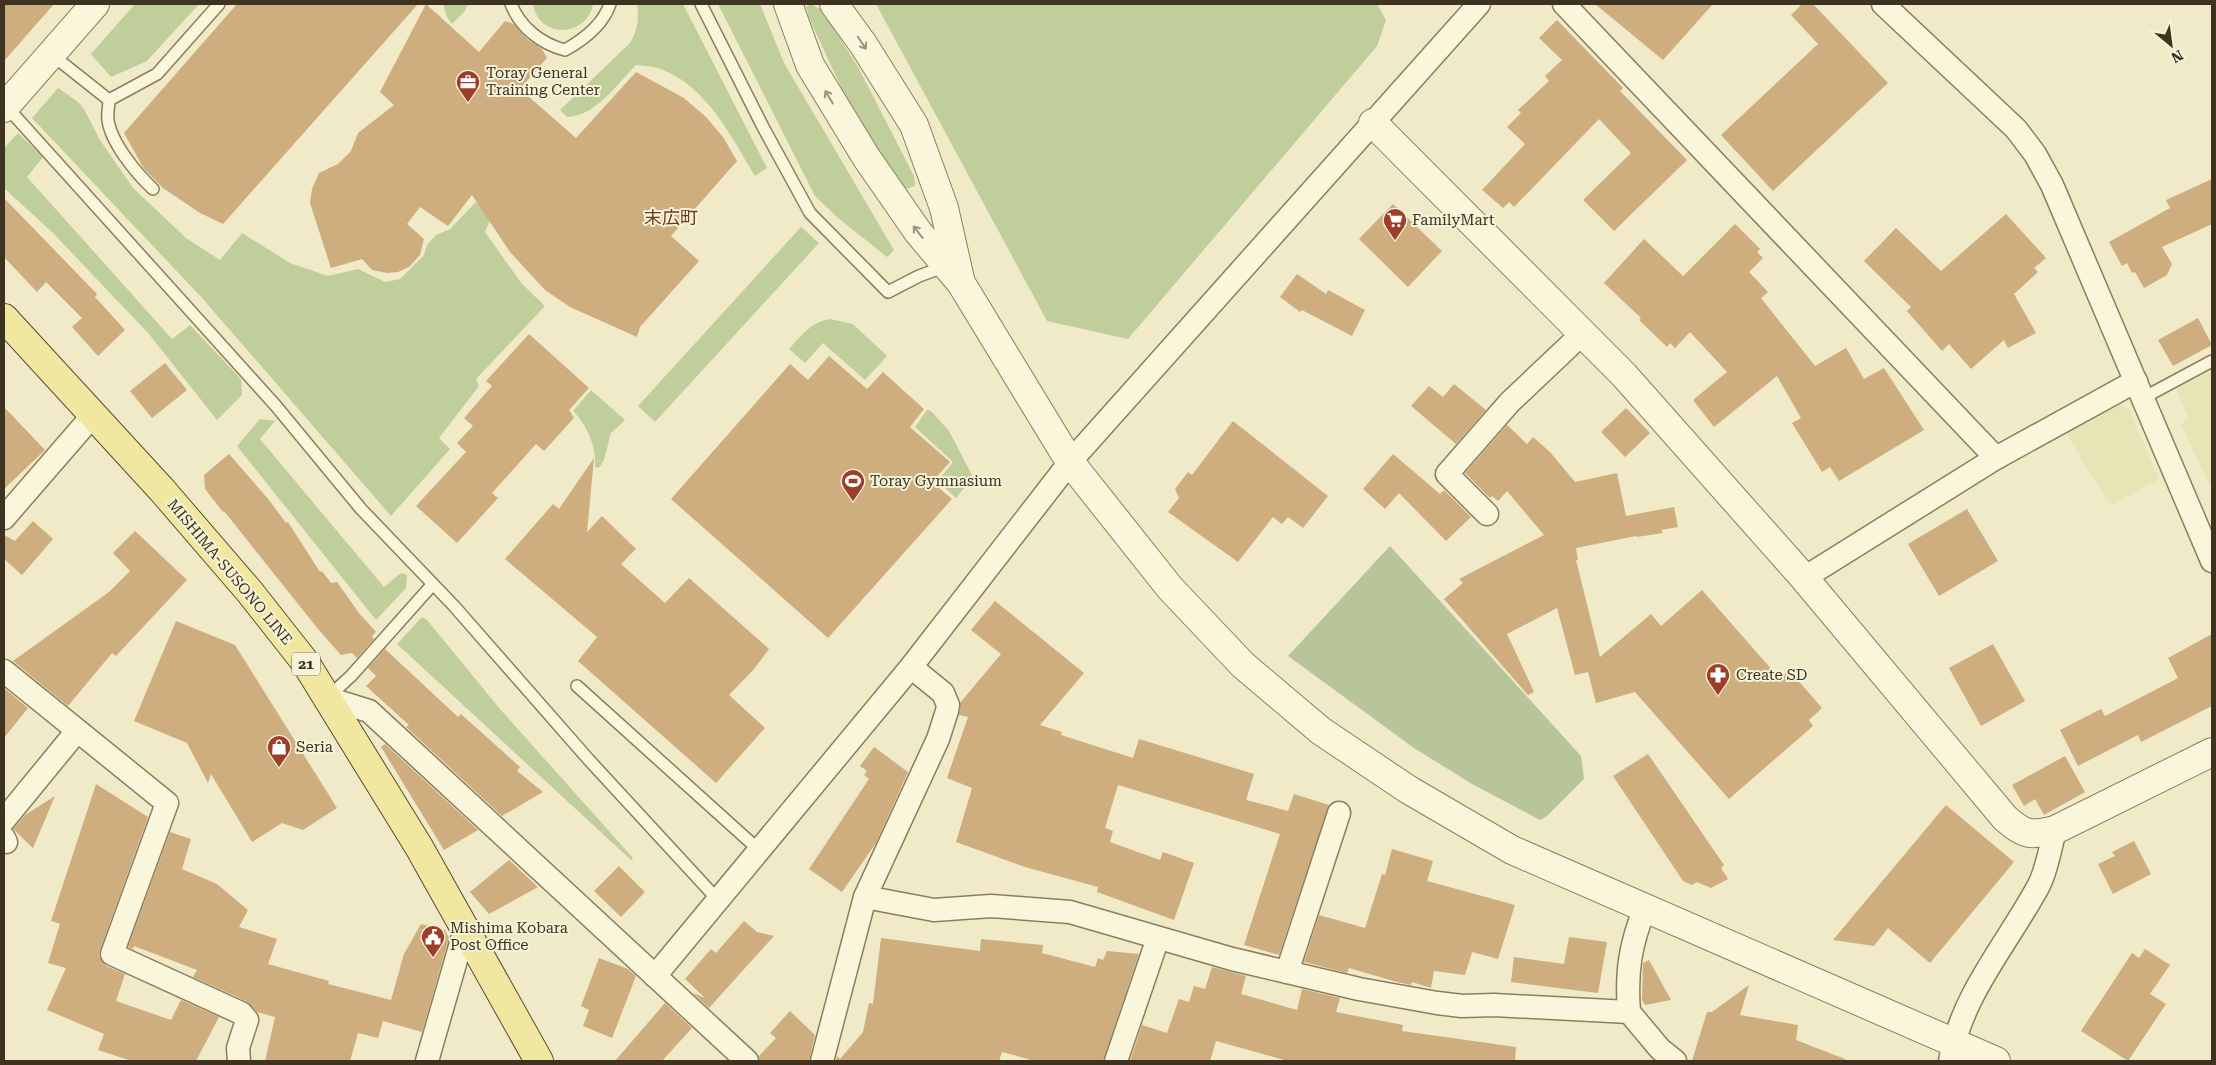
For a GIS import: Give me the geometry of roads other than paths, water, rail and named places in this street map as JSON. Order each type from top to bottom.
[{"type":"main road","name":"MISHIMA-SUSONO LINE","points":[[4,318],[94,414],[249,591],[305,662],[419,847],[539,1061]]},
{"type":"street","points":[[5,107],[95,4]]},
{"type":"street","points":[[788,4],[810,66],[866,157],[918,232],[954,275],[1070,462],[1170,588],[1243,665],[1322,731],[1409,790],[1512,850],[1645,908],[1951,1052],[1996,1061]]},
{"type":"street","points":[[834,4],[863,44],[914,125],[944,208],[954,275]]},
{"type":"street","points":[[655,976],[911,667],[1070,462],[1479,4]]},
{"type":"street","points":[[1564,4],[1996,458]]},
{"type":"street","points":[[1883,4],[2016,129],[2035,154],[2052,185],[2212,561]]},
{"type":"street","points":[[1373,123],[1584,332],[1804,578],[2005,818],[2016,828],[2026,834],[2037,834],[2055,830],[2212,752]]},
{"type":"street","points":[[1487,514],[1447,474],[1510,402],[1584,332]]},
{"type":"street","points":[[1804,578],[1996,458],[2140,390]]},
{"type":"street","points":[[4,518],[94,414]]},
{"type":"street","points":[[822,1061],[865,897],[938,739],[947,711],[948,705],[943,692],[911,667]]},
{"type":"street","points":[[4,671],[167,803],[112,954],[241,1013],[247,1020],[238,1048],[240,1061]]},
{"type":"street","points":[[327,698],[369,711],[747,1061]]},
{"type":"street","points":[[4,820],[76,731]]},
{"type":"street","points":[[1287,972],[1339,813]]},
{"type":"street","points":[[1951,1052],[1967,1006],[2039,884],[2055,830]]},
{"type":"street","points":[[865,897],[934,910],[990,906],[1070,912],[1232,959],[1359,989],[1462,1006],[1494,1005],[1629,1012]]},
{"type":"street","points":[[1645,908],[1634,937],[1629,965],[1629,1012],[1660,1049],[1675,1061]]},
{"type":"street","points":[[427,1061],[466,929]]},
{"type":"street","points":[[1116,1061],[1158,938]]},
{"type":"lane","points":[[109,100],[157,74],[219,4]]},
{"type":"lane","points":[[511,4],[518,17],[535,37],[549,46],[564,50],[578,43],[592,30],[607,12],[610,4]]},
{"type":"lane","points":[[701,4],[763,127],[810,213],[888,292],[919,276],[954,275]]},
{"type":"lane","points":[[52,54],[109,100]]},
{"type":"lane","points":[[109,100],[108,121],[116,140],[129,162],[153,189]]},
{"type":"lane","points":[[5,107],[276,406],[361,509],[433,584],[589,760],[718,900]]},
{"type":"lane","points":[[2140,390],[2212,361]]},
{"type":"lane","points":[[327,698],[351,676],[433,584]]},
{"type":"lane","points":[[577,686],[759,850]]},
{"type":"place","name":"Toray General Training Center","points":[[468,103]]},
{"type":"place","name":"FamilyMart","points":[[1395,241]]},
{"type":"place","name":"Toray Gymnasium","points":[[853,502]]},
{"type":"place","name":"Create SD","points":[[1718,696]]},
{"type":"place","name":"Seria","points":[[279,768]]},
{"type":"place","name":"Mishima Kobara Post Office","points":[[433,958]]},
{"type":"district","name":"末広町","points":[[671,217]]}]
